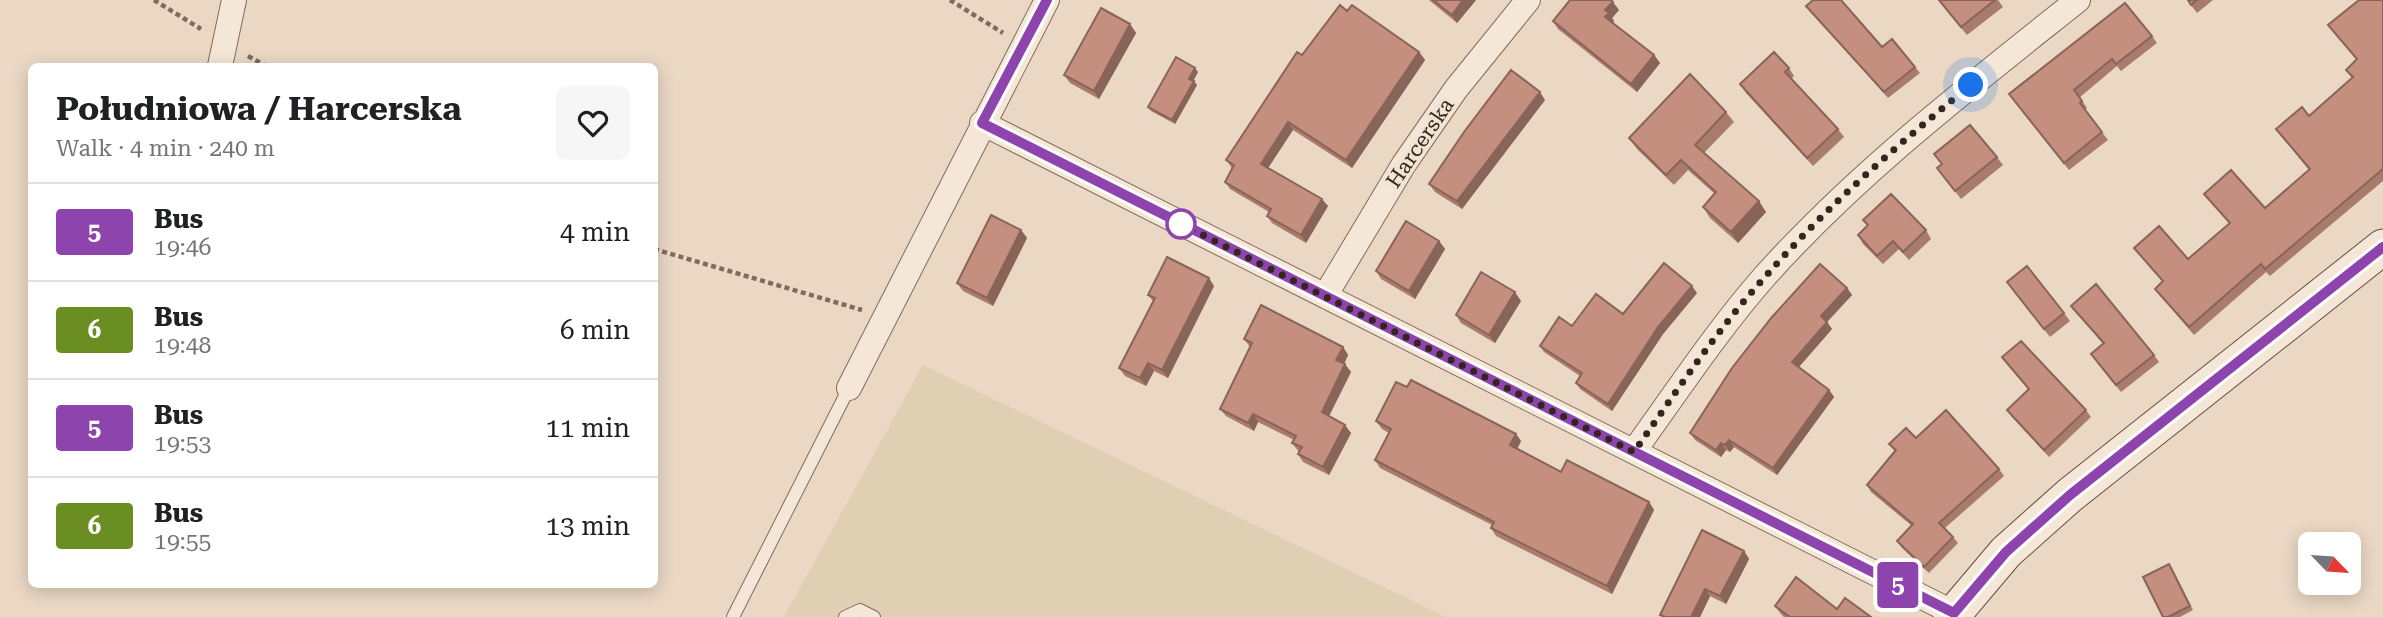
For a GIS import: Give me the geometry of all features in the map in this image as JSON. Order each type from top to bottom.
[{"type":"street","points":[[221,63],[234,0]]},
{"type":"street","points":[[849,388],[1047,0]]},
{"type":"street","name":"Harcerska","points":[[1325,296],[1404,164],[1456,89],[1528,0]]},
{"type":"street","points":[[1634,452],[1708,347],[1763,279],[1817,221],[1928,119],[2078,0]]},
{"type":"street","points":[[982,123],[1953,615],[2006,552],[2070,495],[2383,247]]},
{"type":"lane","points":[[733,617],[849,388]]},
{"type":"lane","points":[[845,617],[860,610],[874,617]]},
{"type":"path","points":[[950,0],[1023,45]]},
{"type":"path","points":[[658,250],[885,316]]},
{"type":"shaded area","points":[[923,365],[1446,617],[784,617]]},
{"type":"building","points":[[1433,0],[1463,0],[1452,15]]},
{"type":"building","points":[[1570,0],[1611,0],[1613,2],[1605,10],[1609,13],[1605,17],[1654,55],[1631,84],[1553,21]]},
{"type":"building","points":[[1813,0],[1841,0],[1882,47],[1892,39],[1915,67],[1884,92],[1806,6]]},
{"type":"building","points":[[1939,0],[1995,0],[1961,27]]},
{"type":"building","points":[[2359,0],[2383,0],[2383,169],[2265,269],[2261,264],[2189,327],[2155,289],[2163,281],[2134,248],[2159,226],[2188,259],[2230,223],[2204,194],[2231,170],[2265,208],[2310,169],[2276,129],[2302,107],[2309,116],[2353,77],[2346,70],[2357,59],[2328,25]]},
{"type":"building","points":[[2125,3],[2152,36],[2116,64],[2112,59],[2074,90],[2082,101],[2080,103],[2102,132],[2064,163],[2009,94]]},
{"type":"building","points":[[1340,5],[1347,11],[1352,5],[1419,52],[1346,160],[1288,122],[1261,164],[1322,199],[1301,235],[1267,216],[1271,209],[1225,182],[1234,165],[1226,160],[1297,52],[1302,55]]},
{"type":"building","points":[[1101,8],[1130,24],[1094,91],[1064,75]]},
{"type":"building","points":[[1774,52],[1789,68],[1785,72],[1838,129],[1807,158],[1740,84]]},
{"type":"building","points":[[1176,57],[1195,68],[1189,79],[1194,81],[1172,120],[1148,107]]},
{"type":"building","points":[[1511,70],[1540,92],[1457,201],[1429,184]]},
{"type":"building","points":[[1690,74],[1726,112],[1695,145],[1759,201],[1731,232],[1703,207],[1716,192],[1681,160],[1666,175],[1629,138]]},
{"type":"building","points":[[1970,125],[1997,157],[1955,191],[1937,168],[1942,164],[1934,154]]},
{"type":"building","points":[[1891,194],[1926,230],[1903,252],[1893,241],[1877,256],[1858,235],[1868,225],[1863,220]]},
{"type":"building","points":[[991,215],[1021,230],[987,298],[957,283]]},
{"type":"building","points":[[1406,221],[1439,241],[1409,291],[1376,271]]},
{"type":"building","points":[[1167,257],[1209,278],[1162,370],[1148,363],[1140,378],[1119,368],[1155,298],[1148,295]]},
{"type":"building","points":[[1664,263],[1692,286],[1658,327],[1608,404],[1576,383],[1582,373],[1540,346],[1559,317],[1572,326],[1596,294],[1623,314]]},
{"type":"building","points":[[1820,264],[1847,288],[1821,316],[1827,322],[1792,362],[1829,390],[1773,468],[1729,440],[1725,445],[1721,443],[1716,450],[1690,433],[1732,368],[1772,317]]},
{"type":"building","points":[[2027,266],[2064,313],[2044,329],[2007,282]]},
{"type":"building","points":[[1481,272],[1515,292],[1489,335],[1456,315]]},
{"type":"building","points":[[2096,284],[2154,355],[2116,385],[2091,354],[2104,343],[2071,306]]},
{"type":"building","points":[[1261,305],[1343,347],[1336,360],[1345,364],[1322,412],[1345,425],[1323,467],[1298,454],[1302,447],[1292,443],[1296,436],[1253,414],[1248,423],[1220,409],[1252,343],[1244,339]]},
{"type":"building","points":[[2021,341],[2086,410],[2044,450],[2007,410],[2029,389],[2002,357]]},
{"type":"building","points":[[1411,380],[1516,434],[1510,445],[1561,472],[1567,460],[1649,502],[1607,586],[1491,528],[1494,522],[1375,460],[1391,429],[1376,421],[1396,382],[1407,387]]},
{"type":"building","points":[[1946,410],[1999,469],[1939,523],[1953,537],[1924,567],[1897,541],[1913,524],[1867,485],[1896,450],[1889,444],[1906,428],[1916,438]]},
{"type":"building","points":[[1702,530],[1744,551],[1720,596],[1705,589],[1691,617],[1660,615]]},
{"type":"building","points":[[2169,564],[2190,606],[2163,617],[2143,577]]},
{"type":"building","points":[[1796,577],[1837,609],[1845,598],[1871,617],[1790,617],[1775,606]]},
{"type":"bus line","name":"5","points":[[1047,0],[982,123],[1954,613],[2006,552],[2070,495],[2383,247]]},
{"type":"route","points":[[1181,224],[1634,452],[1708,347],[1763,279],[1817,221],[1874,166],[1971,85]]}]
